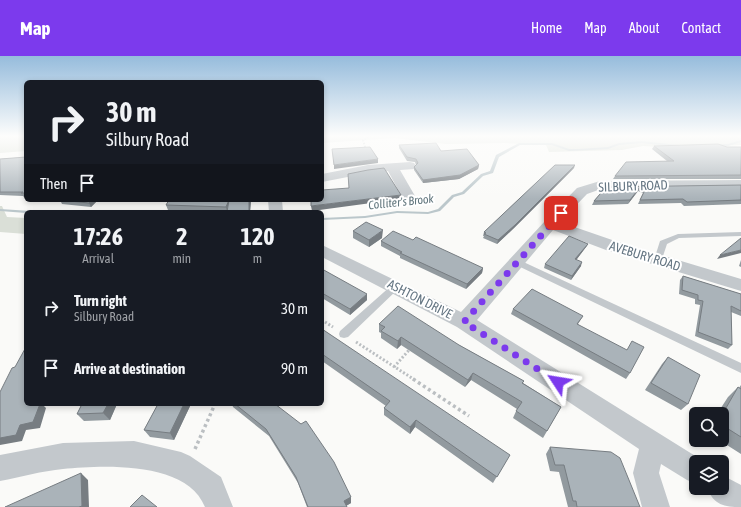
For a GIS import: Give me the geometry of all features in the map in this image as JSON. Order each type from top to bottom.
[{"type":"street","points":[[324,178],[374,169],[410,166]]},
{"type":"street","points":[[392,167],[408,196]]},
{"type":"street","name":"SILBURY ROAD","points":[[464,322],[550,224],[582,191],[590,187],[600,185],[741,184]]},
{"type":"street","name":"AVEBURY ROAD","points":[[550,224],[612,246],[741,285]]},
{"type":"street","name":"ASHTON DRIVE","points":[[324,251],[464,322],[689,466]]},
{"type":"street","points":[[653,443],[646,473],[656,507]]},
{"type":"street","points":[[0,468],[63,456],[134,454],[181,465],[211,487],[219,507]]},
{"type":"street","points":[[729,493],[741,501]]},
{"type":"lane","points":[[658,260],[663,243],[678,236],[741,234]]},
{"type":"lane","points":[[517,262],[741,368]]},
{"type":"lane","points":[[344,334],[395,287]]},
{"type":"path","points":[[369,157],[374,169]]},
{"type":"path","points":[[325,322],[469,416]]},
{"type":"path","points":[[394,367],[414,345]]},
{"type":"path","points":[[186,469],[214,406]]},
{"type":"shaded area","points":[[0,206],[2,206],[7,217],[24,218],[24,234],[0,232]]},
{"type":"building","points":[[24,157],[24,193],[0,192],[0,159]]},
{"type":"building","points":[[333,157],[377,157],[378,159],[334,165]]},
{"type":"building","points":[[407,157],[473,157],[479,165],[460,175],[423,180],[414,167],[418,163],[416,159]]},
{"type":"building","points":[[669,157],[741,157],[741,175],[615,176],[626,162],[674,161]]},
{"type":"building","points":[[555,165],[575,165],[498,240],[484,234],[486,233],[484,232]]},
{"type":"building","points":[[384,168],[401,195],[311,206],[311,202],[324,202],[324,190],[349,188],[348,174]]},
{"type":"building","points":[[741,185],[741,200],[687,202],[683,199],[640,200],[645,190],[640,187],[630,200],[594,201],[606,187]]},
{"type":"building","points":[[168,202],[228,202],[226,207],[166,205]]},
{"type":"building","points":[[229,202],[249,202],[249,210],[227,210]]},
{"type":"building","points":[[366,222],[383,230],[369,240],[353,231]]},
{"type":"building","points":[[393,231],[413,240],[416,237],[483,268],[467,284],[400,253],[402,252],[381,241]]},
{"type":"building","points":[[569,236],[588,244],[575,259],[582,262],[572,276],[545,264]]},
{"type":"building","points":[[741,238],[741,250],[720,255]]},
{"type":"building","points":[[324,270],[367,294],[350,309],[324,294]]},
{"type":"building","points":[[683,276],[741,294],[741,311],[731,306],[732,345],[698,332],[703,301],[698,300],[698,295],[682,290]]},
{"type":"building","points":[[532,289],[583,316],[577,324],[627,350],[632,341],[644,347],[630,373],[513,309]]},
{"type":"building","points":[[398,306],[459,345],[524,381],[522,383],[561,407],[547,431],[516,411],[522,402],[473,373],[468,380],[401,337],[398,341],[381,331],[385,327],[379,324]]},
{"type":"building","points":[[324,330],[510,455],[497,477],[416,420],[410,427],[384,408],[390,401],[324,355]]},
{"type":"building","points":[[24,351],[24,406],[39,406],[33,422],[20,425],[16,435],[0,438],[0,392],[12,368],[15,367]]},
{"type":"building","points":[[668,357],[700,375],[688,404],[651,383]]},
{"type":"building","points":[[738,387],[741,389],[741,437],[729,429],[729,407],[727,407]]},
{"type":"building","points":[[81,406],[107,406],[103,413],[77,414]]},
{"type":"building","points":[[157,406],[183,406],[170,433],[144,430]]},
{"type":"building","points":[[237,406],[278,406],[301,424],[306,421],[334,462],[351,497],[344,501],[347,507],[308,507],[296,477],[266,429]]},
{"type":"building","points":[[550,447],[611,452],[620,458],[640,507],[577,507],[576,501],[573,501],[564,465],[555,465]]},
{"type":"building","points":[[81,473],[82,506],[5,507]]},
{"type":"building","points":[[142,495],[157,507],[130,507]]},
{"type":"waterway","name":"Colliter's Brook","points":[[324,219],[365,217],[397,212],[428,213],[439,210],[453,196],[463,193],[482,175],[492,172],[497,157]]},
{"type":"waterway","name":"Colliter's Brook","points":[[0,210],[24,212]]},
{"type":"route","points":[[558,382],[464,322],[561,213]]}]
